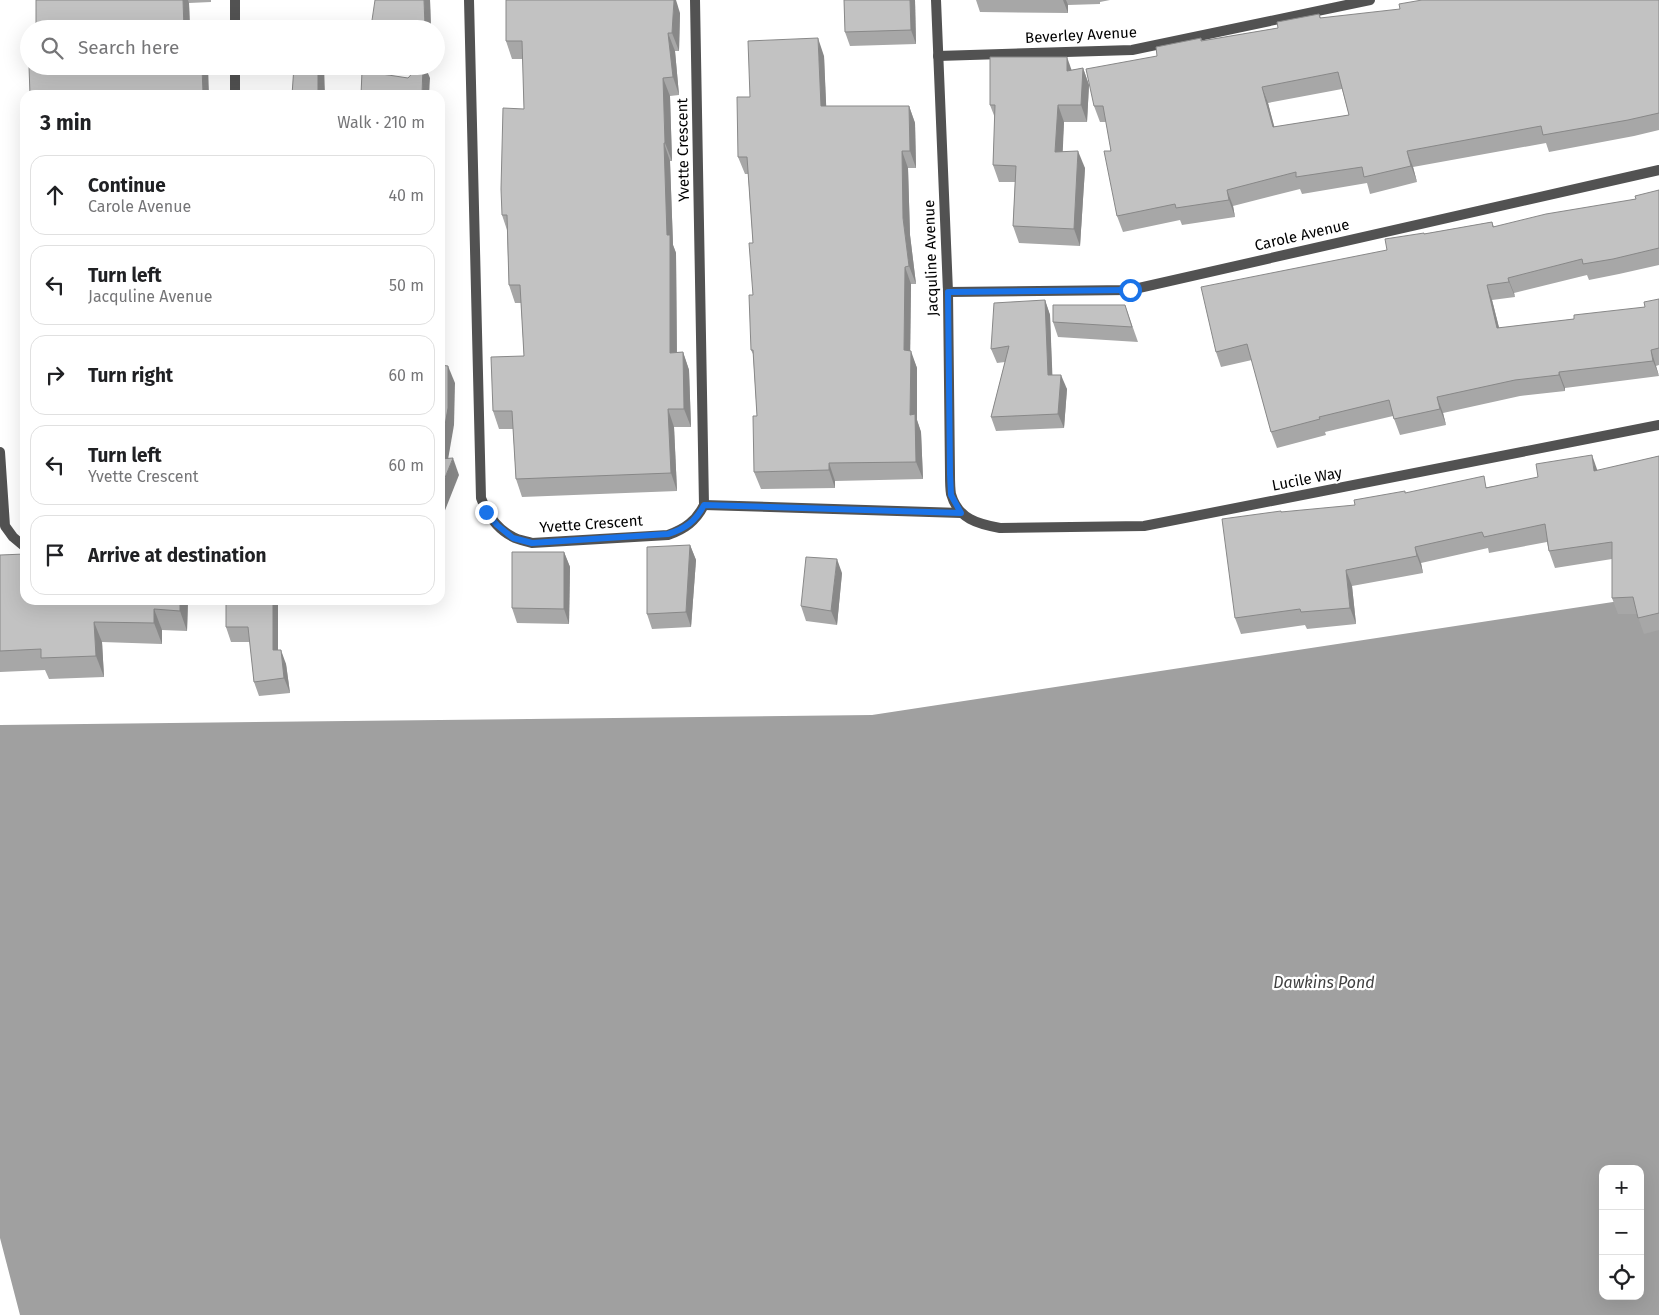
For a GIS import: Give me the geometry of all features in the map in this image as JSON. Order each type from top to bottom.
[{"type":"street","points":[[235,0],[235,20]]},
{"type":"street","name":"Yvette Crescent","points":[[470,0],[481,498],[486,512],[497,525],[513,538],[532,543],[668,534],[681,530],[689,524],[698,516],[704,505],[695,0]]},
{"type":"street","name":"Jacquline Avenue","points":[[936,0],[948,292],[951,495],[961,513]]},
{"type":"street","name":"Beverley Avenue","points":[[938,56],[1132,50],[1370,0]]},
{"type":"street","points":[[235,75],[235,90]]},
{"type":"street","name":"Carole Avenue","points":[[948,292],[1130,290],[1659,170]]},
{"type":"street","name":"Lucile Way","points":[[961,513],[978,524],[1000,528],[1144,526],[1659,425]]},
{"type":"street","points":[[0,452],[5,526],[20,543]]},
{"type":"street","points":[[704,505],[961,513]]},
{"type":"water","name":"Dawkins Pond","points":[[1659,595],[1659,1315],[20,1315],[0,1238],[0,725],[872,715]]},
{"type":"building","points":[[36,0],[183,0],[184,20],[36,20]]},
{"type":"building","points":[[375,0],[424,0],[425,20],[372,20]]},
{"type":"building","points":[[506,0],[674,0],[672,33],[668,33],[673,77],[663,78],[664,143],[667,235],[670,235],[670,353],[683,352],[684,409],[668,409],[671,473],[516,479],[512,411],[493,411],[491,357],[524,356],[520,285],[509,285],[507,215],[502,215],[503,108],[524,109],[522,41],[506,41]]},
{"type":"building","points":[[844,0],[910,0],[911,30],[845,32]]},
{"type":"building","points":[[1422,0],[1659,0],[1659,113],[1543,135],[1541,126],[1407,151],[1411,166],[1364,177],[1362,167],[1296,177],[1296,172],[1227,190],[1229,200],[1176,208],[1175,204],[1117,216],[1104,151],[1111,151],[1103,106],[1094,106],[1086,69],[1157,56],[1156,47],[1201,38],[1201,41],[1278,28],[1277,22],[1319,14],[1320,18],[1400,9],[1399,4]],"holes":[[[1338,72],[1349,115],[1273,127],[1262,87]]]},
{"type":"building","points":[[818,38],[821,106],[909,106],[910,151],[902,151],[903,218],[909,266],[905,267],[904,350],[911,351],[910,415],[915,414],[916,462],[829,463],[829,470],[754,472],[753,416],[757,416],[753,350],[751,350],[749,295],[753,295],[749,243],[753,243],[747,157],[738,157],[737,97],[750,97],[748,41]]},
{"type":"building","points":[[990,57],[1067,57],[1067,71],[1083,68],[1081,105],[1058,105],[1055,152],[1078,151],[1074,229],[1013,226],[1016,166],[993,165],[995,105],[990,105]]},
{"type":"building","points":[[29,75],[202,75],[203,90],[30,90]]},
{"type":"building","points":[[293,75],[318,75],[318,90],[292,90]]},
{"type":"building","points":[[362,75],[388,75],[408,78],[411,75],[423,75],[422,90],[361,90]]},
{"type":"building","points":[[1659,190],[1659,248],[1583,264],[1582,259],[1508,278],[1509,282],[1487,285],[1497,328],[1574,319],[1574,315],[1645,307],[1644,302],[1659,299],[1659,348],[1651,350],[1653,361],[1559,372],[1559,375],[1515,380],[1437,397],[1440,409],[1394,419],[1389,400],[1319,417],[1320,419],[1271,432],[1247,344],[1216,352],[1201,287],[1387,250],[1385,239],[1492,222],[1493,227],[1546,214],[1636,199],[1635,196]]},
{"type":"building","points":[[1045,300],[1048,375],[1061,375],[1058,414],[991,417],[1009,346],[991,349],[994,303]]},
{"type":"building","points":[[1053,305],[1125,305],[1132,327],[1053,322]]},
{"type":"building","points":[[445,366],[448,366],[448,408],[445,425]]},
{"type":"building","points":[[1592,455],[1594,471],[1659,456],[1659,613],[1638,618],[1633,597],[1612,598],[1612,542],[1549,551],[1545,524],[1484,537],[1482,532],[1415,547],[1417,556],[1346,570],[1350,608],[1301,612],[1300,609],[1235,618],[1222,519],[1281,511],[1355,505],[1354,500],[1405,491],[1405,493],[1484,476],[1486,488],[1538,477],[1536,464]]},
{"type":"building","points":[[453,458],[445,478],[445,459]]},
{"type":"building","points":[[690,545],[686,612],[647,614],[647,547]]},
{"type":"building","points":[[512,552],[564,552],[564,609],[512,608]]},
{"type":"building","points":[[20,554],[20,605],[180,605],[180,611],[154,609],[154,623],[94,622],[96,656],[41,658],[41,649],[0,651],[0,555]]},
{"type":"building","points":[[806,557],[837,559],[831,611],[801,606]]},
{"type":"building","points":[[226,605],[273,605],[273,650],[281,650],[284,678],[254,682],[248,627],[226,627]]},
{"type":"route","points":[[486,512],[497,525],[513,538],[532,543],[668,534],[681,530],[689,524],[698,516],[704,505],[961,513],[951,495],[948,292],[1130,290]]}]
